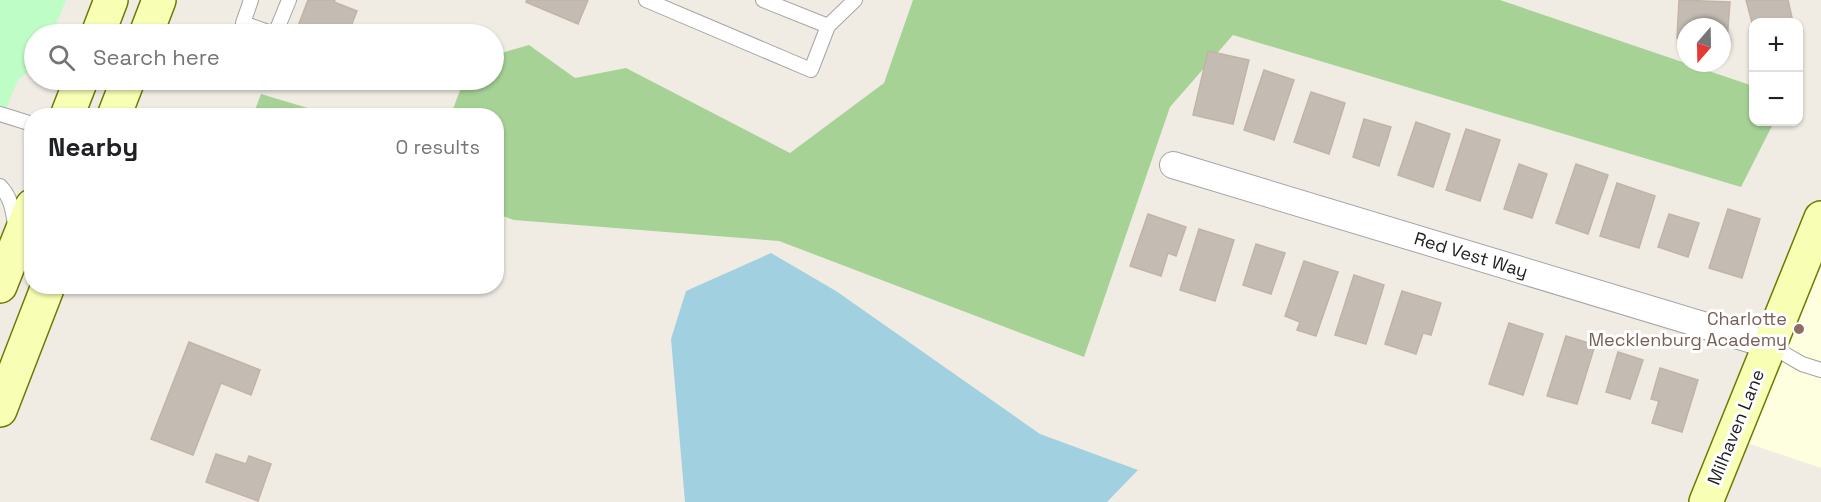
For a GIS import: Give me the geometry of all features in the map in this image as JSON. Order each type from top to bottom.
[{"type":"main road","points":[[102,24],[111,0]]},
{"type":"main road","points":[[150,24],[159,0]]},
{"type":"main road","points":[[70,108],[77,90]]},
{"type":"main road","points":[[117,108],[124,90]]},
{"type":"main road","name":"Milhaven Lane","points":[[1706,502],[1821,218]]},
{"type":"main road","points":[[0,286],[24,226]]},
{"type":"main road","points":[[0,410],[45,294]]},
{"type":"street","name":"Red Vest Way","points":[[1173,165],[1769,345]]},
{"type":"lane","points":[[246,24],[243,23],[251,0]]},
{"type":"lane","points":[[278,24],[289,0]]},
{"type":"lane","points":[[646,0],[811,70],[828,26],[855,0]]},
{"type":"lane","points":[[764,0],[780,3],[828,26]]},
{"type":"lane","points":[[0,114],[24,122]]},
{"type":"lane","points":[[0,186],[6,192],[12,206],[18,241]]},
{"type":"lane","points":[[1769,345],[1802,364],[1821,370]]},
{"type":"shaded area","name":"Charlotte Mecklenburg Academy","points":[[1821,220],[1821,468],[1732,438]]},
{"type":"green space","points":[[0,0],[66,0],[56,24],[24,24],[24,75],[18,80],[0,123]]},
{"type":"green space","points":[[913,0],[1500,0],[1677,60],[1677,72],[1712,72],[1749,85],[1749,126],[1772,126],[1741,187],[1233,35],[1170,107],[1084,357],[779,241],[514,220],[504,216],[504,108],[453,108],[460,90],[504,90],[504,52],[529,45],[575,78],[626,68],[790,153],[884,83]]},
{"type":"green space","points":[[261,94],[308,108],[256,108]]},
{"type":"water","points":[[771,253],[836,291],[1040,434],[1138,470],[1107,502],[685,502],[671,339],[686,291]]},
{"type":"building","points":[[308,0],[335,0],[334,2],[357,11],[352,24],[299,24]]},
{"type":"building","points":[[527,0],[588,0],[578,24],[526,2]]},
{"type":"building","points":[[1679,0],[1730,2],[1729,18],[1678,18]]},
{"type":"building","points":[[1746,0],[1788,0],[1792,18],[1751,18]]},
{"type":"building","points":[[1208,51],[1249,60],[1233,124],[1193,115]]},
{"type":"building","points":[[1264,70],[1294,80],[1274,140],[1244,130]]},
{"type":"building","points":[[1311,92],[1345,103],[1329,154],[1294,142]]},
{"type":"building","points":[[1364,119],[1391,127],[1379,166],[1353,157]]},
{"type":"building","points":[[1416,122],[1450,134],[1433,187],[1398,175]]},
{"type":"building","points":[[1466,129],[1500,140],[1480,201],[1446,190]]},
{"type":"building","points":[[1519,164],[1547,174],[1532,218],[1504,209]]},
{"type":"building","points":[[1576,164],[1608,175],[1588,234],[1556,223]]},
{"type":"building","points":[[1617,183],[1655,196],[1639,248],[1600,236]]},
{"type":"building","points":[[1728,209],[1760,219],[1742,278],[1709,268]]},
{"type":"building","points":[[1148,214],[1186,227],[1176,256],[1168,253],[1161,276],[1130,266]]},
{"type":"building","points":[[1669,214],[1699,223],[1688,257],[1658,247]]},
{"type":"building","points":[[1199,229],[1234,240],[1215,301],[1180,290]]},
{"type":"building","points":[[1256,244],[1285,253],[1271,294],[1243,285]]},
{"type":"building","points":[[1304,261],[1338,272],[1316,336],[1297,330],[1300,322],[1285,316]]},
{"type":"building","points":[[1354,275],[1384,285],[1366,344],[1335,335]]},
{"type":"building","points":[[1402,291],[1441,303],[1431,335],[1423,333],[1416,354],[1385,344]]},
{"type":"building","points":[[1509,323],[1543,334],[1523,395],[1489,384]]},
{"type":"building","points":[[1566,336],[1595,345],[1577,404],[1547,396]]},
{"type":"building","points":[[189,342],[260,370],[251,395],[221,383],[193,455],[151,439]]},
{"type":"building","points":[[1618,352],[1643,360],[1630,399],[1606,392]]},
{"type":"building","points":[[1660,368],[1698,380],[1682,432],[1652,423],[1659,401],[1651,399]]},
{"type":"building","points":[[216,454],[246,464],[249,456],[271,464],[258,501],[206,482]]},
{"type":"place","name":"Charlotte Mecklenburg Academy","points":[[1799,329]]}]
